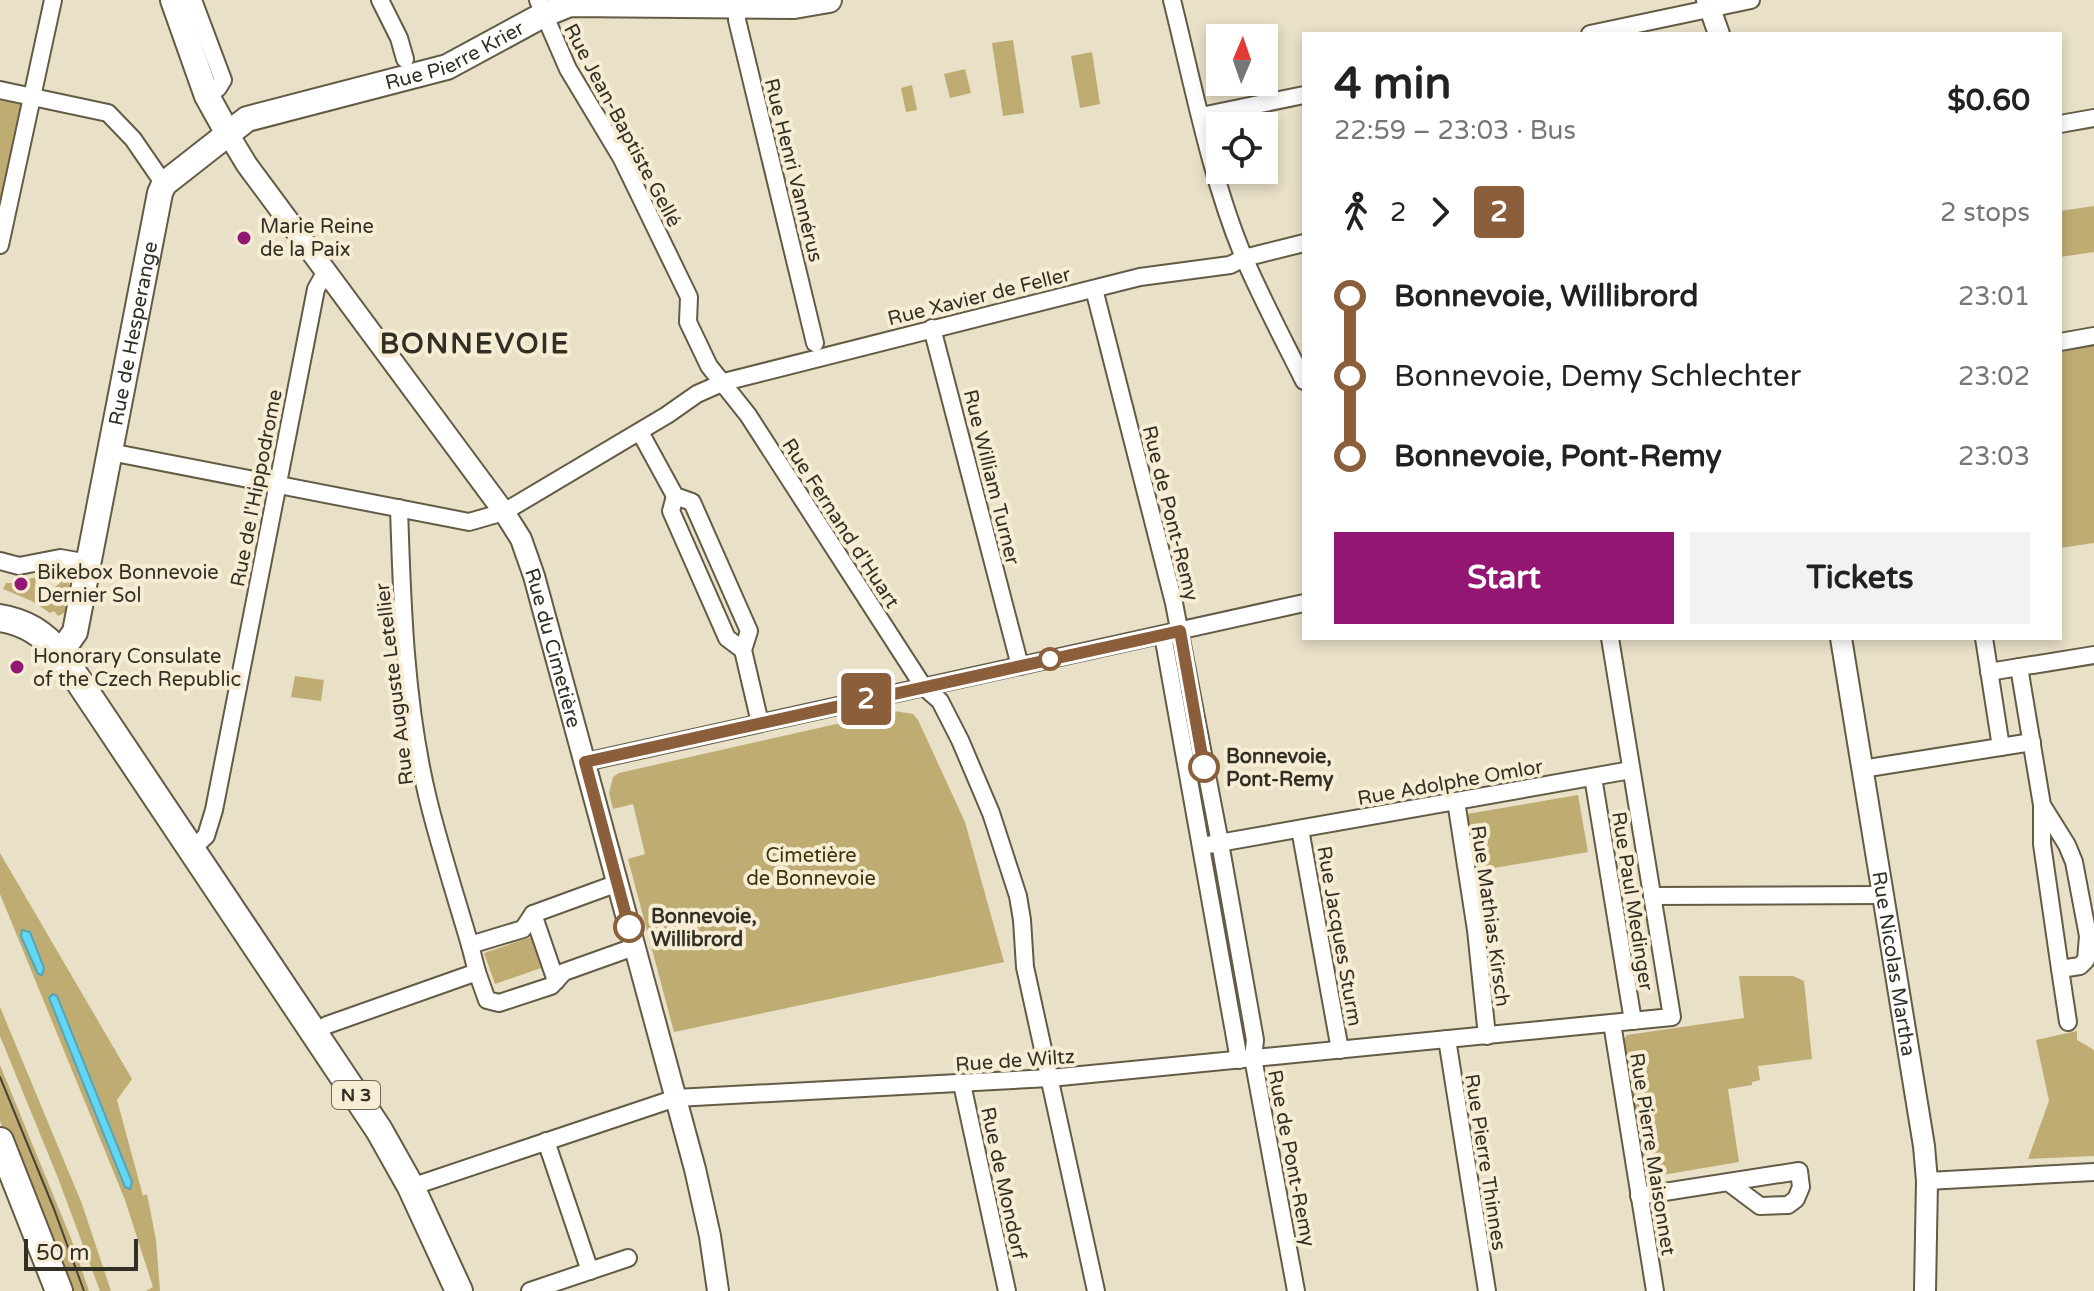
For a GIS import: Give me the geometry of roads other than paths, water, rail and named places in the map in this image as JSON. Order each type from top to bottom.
[{"type":"main road","points":[[164,184],[227,132],[207,96],[173,0]]},
{"type":"main road","name":"Rue Pierre Krier","points":[[227,132],[238,123],[257,115],[447,67],[540,7],[590,2],[737,6],[829,0]]},
{"type":"main road","name":"Rue de Hesperange","points":[[60,653],[75,632],[164,184]]},
{"type":"main road","name":"N 3","points":[[0,618],[20,622],[36,630],[60,653],[379,1130],[411,1187],[459,1291]]},
{"type":"main road","points":[[0,1141],[59,1291]]},
{"type":"street","points":[[0,245],[53,0]]},
{"type":"street","points":[[193,0],[223,80],[207,96]]},
{"type":"street","points":[[380,0],[399,38],[405,59]]},
{"type":"street","points":[[1172,0],[1221,189],[1244,258],[1302,377]]},
{"type":"street","points":[[1598,32],[1709,4],[1751,0]]},
{"type":"street","points":[[1709,4],[1718,32]]},
{"type":"street","name":"Rue Henri Vannérus","points":[[737,6],[737,20],[815,343]]},
{"type":"street","name":"Rue Jean-Baptiste Gellé","points":[[540,7],[568,69],[621,157],[689,297],[688,322],[709,366],[724,382]]},
{"type":"street","points":[[0,90],[108,113],[133,139],[164,184]]},
{"type":"street","points":[[1201,116],[1302,95]]},
{"type":"street","points":[[2062,124],[2094,118]]},
{"type":"street","name":"Rue du Cimetière","points":[[227,132],[247,165],[521,539],[534,576],[676,1098],[710,1236],[718,1291]]},
{"type":"street","name":"Rue Xavier de Feller","points":[[110,452],[469,522],[504,512],[640,432],[697,394],[724,382],[1140,277],[1230,265],[1244,258],[1302,244]]},
{"type":"street","name":"Rue de l'Hippodrome","points":[[191,850],[206,836],[214,810],[316,289],[326,271]]},
{"type":"street","name":"Rue de Pont-Remy","points":[[1094,289],[1180,631],[1255,1040],[1246,1059]]},
{"type":"street","name":"Rue William Turner","points":[[932,328],[1020,666]]},
{"type":"street","points":[[2062,342],[2094,336]]},
{"type":"street","name":"Rue Fernand d'Huart","points":[[724,382],[923,686],[940,701],[991,813],[1018,896],[1025,967],[1096,1291]]},
{"type":"street","points":[[640,432],[675,496],[692,502],[749,631],[743,650],[760,723]]},
{"type":"street","points":[[675,496],[671,511],[727,638],[743,650]]},
{"type":"street","name":"Rue Auguste Letellier","points":[[399,508],[402,610],[415,725],[428,797],[477,972],[485,996],[495,1004],[551,986],[556,981]]},
{"type":"street","points":[[0,561],[19,566],[60,558],[89,563]]},
{"type":"street","points":[[585,762],[1302,603]]},
{"type":"street","name":"Rue de Pont-Remy","points":[[1163,635],[1202,846],[1296,1291]]},
{"type":"street","name":"Rue Paul Medinger","points":[[1593,777],[1633,1021],[1672,1017],[1610,640]]},
{"type":"street","name":"Rue Nicolas Martha","points":[[1841,640],[1909,1045],[1927,1181],[1925,1291]]},
{"type":"street","points":[[1984,640],[2001,747]]},
{"type":"street","points":[[1989,672],[2094,655]]},
{"type":"street","points":[[2019,667],[2042,805],[2042,844],[2068,1022]]},
{"type":"street","points":[[1862,769],[2032,742]]},
{"type":"street","points":[[1593,777],[1631,770]]},
{"type":"street","name":"Rue Adolphe Omlor","points":[[1220,843],[1593,777]]},
{"type":"street","name":"Rue Mathias Kirsch","points":[[1456,801],[1466,882],[1476,930],[1487,1036]]},
{"type":"street","points":[[2042,805],[2074,862],[2088,936],[2086,960],[2080,966],[2060,969]]},
{"type":"street","name":"Rue Jacques Sturm","points":[[1300,829],[1340,1050]]},
{"type":"street","points":[[1202,846],[1220,843]]},
{"type":"street","points":[[470,945],[523,929],[533,914],[618,883]]},
{"type":"street","points":[[1652,896],[1883,895]]},
{"type":"street","points":[[533,914],[556,981],[564,972],[634,947]]},
{"type":"street","points":[[314,1033],[327,1025],[477,972]]},
{"type":"street","name":"Rue de Wiltz","points":[[411,1187],[676,1098],[1050,1078],[1633,1021]]},
{"type":"street","name":"Rue Pierre Maisonnet","points":[[1612,1023],[1655,1291]]},
{"type":"street","name":"Rue Pierre Thinnes","points":[[1447,1039],[1487,1291]]},
{"type":"street","name":"Rue de Mondorf","points":[[962,1084],[1007,1291]]},
{"type":"street","points":[[546,1141],[590,1271]]},
{"type":"street","points":[[1927,1181],[2094,1172]]},
{"type":"street","points":[[1639,1196],[1728,1182]]},
{"type":"street","points":[[530,1291],[628,1258]]},
{"type":"water","points":[[22,930],[30,932],[44,968],[42,975],[38,974],[21,936]]},
{"type":"water","points":[[53,994],[57,996],[132,1182],[130,1189],[125,1187],[49,998]]},
{"type":"tram line","points":[[0,1077],[84,1291]]},
{"type":"place","name":"Marie Reine de la Paix","points":[[244,238]]},
{"type":"place","name":"Bikebox Bonnevoie Dernier Sol","points":[[21,584]]},
{"type":"place","name":"Honorary Consulate of the Czech Republic","points":[[17,667]]},
{"type":"place","name":"Bonnevoie, Pont-Remy","points":[[1204,767]]},
{"type":"place","name":"Bonnevoie, Willibrord","points":[[629,927]]},
{"type":"district","name":"BONNEVOIE","points":[[475,343]]},
{"type":"park label","name":"Cimetière de Bonnevoie","points":[[811,866]]}]
